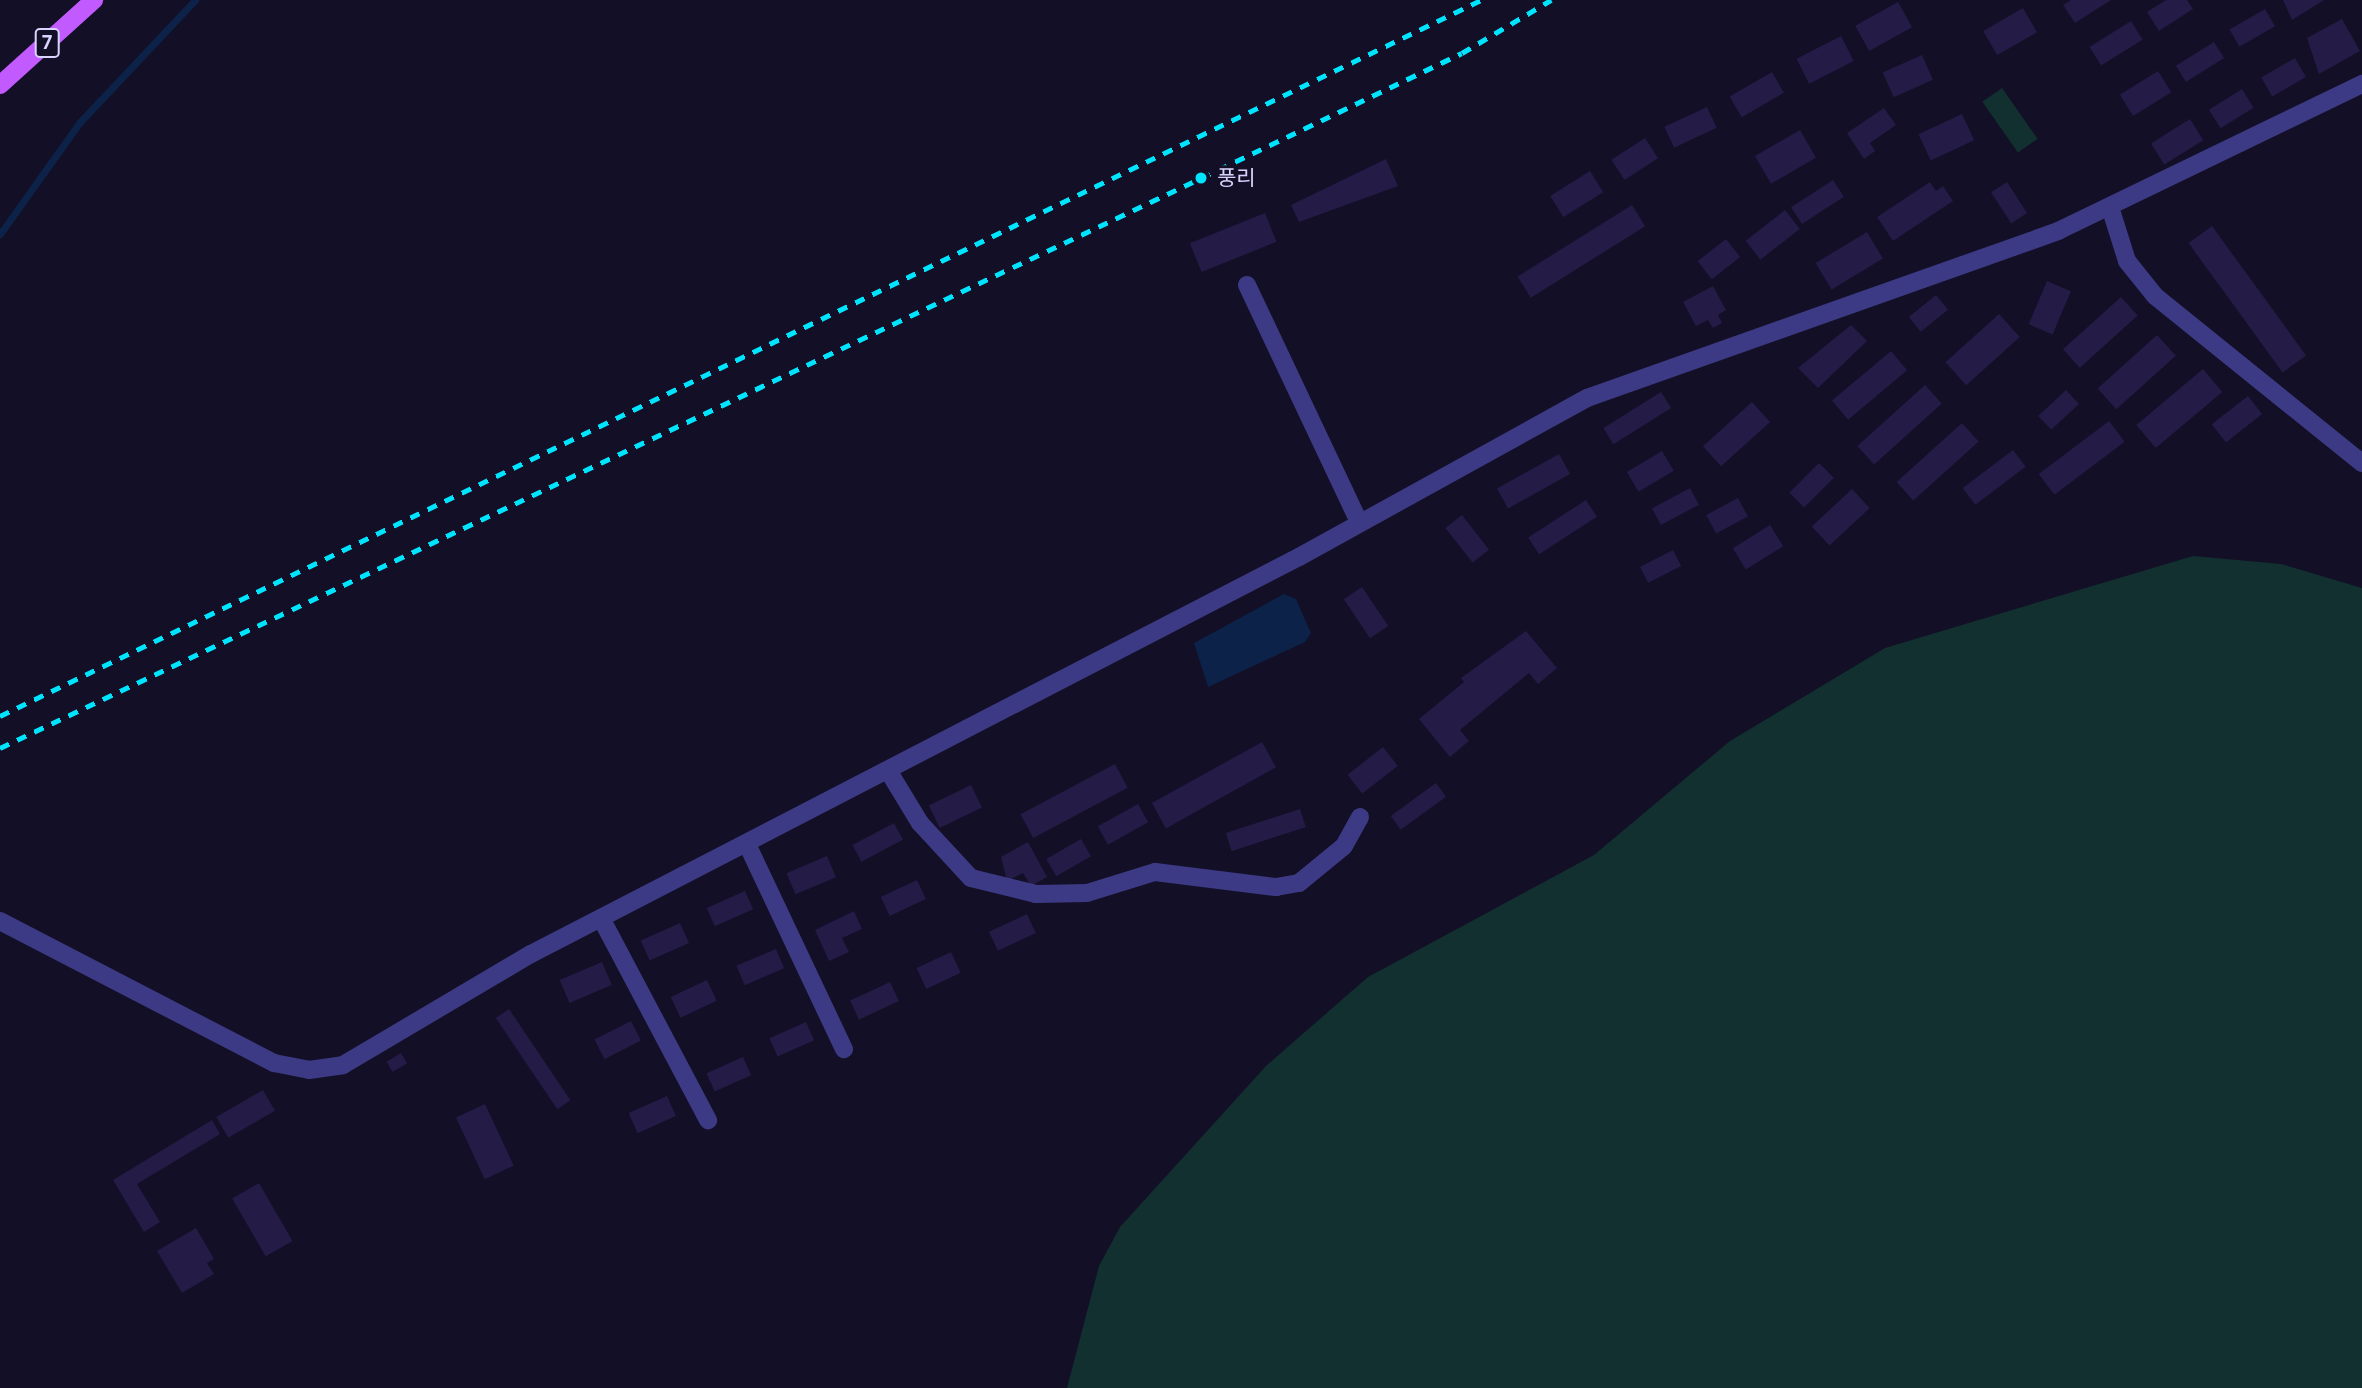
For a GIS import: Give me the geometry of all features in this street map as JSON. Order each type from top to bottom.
[{"type":"main road","name":"7","points":[[0,85],[94,0]]},
{"type":"street","points":[[0,921],[246,1051],[309,1070],[343,1065],[601,918],[890,772],[1359,522],[1539,422],[1651,370],[2058,232],[2362,84]]},
{"type":"street","points":[[2110,207],[2127,261],[2155,296],[2362,463]]},
{"type":"street","points":[[1247,285],[1359,522]]},
{"type":"street","points":[[890,772],[920,823],[971,878],[1036,894],[1087,893],[1155,872],[1276,887],[1299,883],[1344,846],[1360,817]]},
{"type":"street","points":[[747,844],[844,1049]]},
{"type":"street","points":[[601,918],[708,1120]]},
{"type":"green space","points":[[2002,88],[2038,139],[2018,153],[1982,102]]},
{"type":"green space","points":[[2193,556],[2281,564],[2362,588],[2362,1388],[1067,1388],[1099,1266],[1120,1227],[1266,1066],[1368,977],[1594,855],[1730,741],[1885,648]]},
{"type":"water","points":[[1284,594],[1296,599],[1311,633],[1305,642],[1208,687],[1194,643]]},
{"type":"building","points":[[2071,0],[2111,0],[2075,23],[2063,5]]},
{"type":"building","points":[[2166,0],[2187,0],[2193,9],[2159,31],[2147,12]]},
{"type":"building","points":[[2283,0],[2324,0],[2292,20]]},
{"type":"building","points":[[1898,2],[1912,27],[1869,51],[1855,26]]},
{"type":"building","points":[[2023,8],[2037,32],[1997,55],[1983,31]]},
{"type":"building","points":[[2265,9],[2275,26],[2239,47],[2229,30]]},
{"type":"building","points":[[2342,19],[2360,51],[2319,74],[2307,38]]},
{"type":"building","points":[[2131,21],[2143,40],[2101,66],[2089,47]]},
{"type":"building","points":[[1841,36],[1854,61],[1809,84],[1796,59]]},
{"type":"building","points":[[2214,42],[2224,58],[2186,82],[2176,66]]},
{"type":"building","points":[[1922,55],[1933,80],[1894,97],[1883,72]]},
{"type":"building","points":[[2295,58],[2306,77],[2272,97],[2261,78]]},
{"type":"building","points":[[2158,71],[2171,92],[2133,116],[2120,95]]},
{"type":"building","points":[[1772,72],[1784,93],[1742,117],[1730,96]]},
{"type":"building","points":[[2242,89],[2254,108],[2221,128],[2209,110]]},
{"type":"building","points":[[1707,107],[1717,128],[1674,148],[1664,127]]},
{"type":"building","points":[[1884,108],[1896,125],[1870,143],[1875,151],[1864,159],[1847,133]]},
{"type":"building","points":[[1962,114],[1974,140],[1931,161],[1918,134]]},
{"type":"building","points":[[2190,119],[2203,140],[2164,165],[2151,143]]},
{"type":"building","points":[[1800,130],[1816,158],[1771,184],[1755,156]]},
{"type":"building","points":[[1645,138],[1658,158],[1625,180],[1611,160]]},
{"type":"building","points":[[1386,159],[1398,186],[1299,222],[1291,205]]},
{"type":"building","points":[[1590,171],[1603,192],[1563,217],[1550,196]]},
{"type":"building","points":[[1833,180],[1844,197],[1802,224],[1791,207]]},
{"type":"building","points":[[1930,182],[1936,191],[1943,186],[1953,201],[1893,241],[1877,217]]},
{"type":"building","points":[[2007,182],[2027,213],[2011,223],[1991,192]]},
{"type":"building","points":[[1632,205],[1645,226],[1531,298],[1518,277]]},
{"type":"building","points":[[1785,210],[1800,229],[1760,260],[1746,241]]},
{"type":"building","points":[[1265,213],[1277,242],[1202,272],[1190,243]]},
{"type":"building","points":[[2212,226],[2306,355],[2283,372],[2189,243]]},
{"type":"building","points":[[1867,232],[1883,259],[1832,289],[1816,263]]},
{"type":"building","points":[[1726,239],[1740,257],[1712,279],[1698,261]]},
{"type":"building","points":[[2047,281],[2071,291],[2053,334],[2029,324]]},
{"type":"building","points":[[1713,286],[1726,310],[1718,315],[1722,323],[1713,328],[1708,320],[1696,326],[1683,302]]},
{"type":"building","points":[[1936,295],[1948,310],[1921,332],[1909,317]]},
{"type":"building","points":[[2121,297],[2138,316],[2080,368],[2063,349]]},
{"type":"building","points":[[1999,314],[2020,337],[1966,385],[1945,362]]},
{"type":"building","points":[[1851,325],[1867,341],[1818,388],[1798,368]]},
{"type":"building","points":[[2157,335],[2176,356],[2116,409],[2098,389]]},
{"type":"building","points":[[1891,351],[1907,370],[1848,420],[1832,400]]},
{"type":"building","points":[[2203,369],[2222,392],[2156,448],[2136,425]]},
{"type":"building","points":[[1925,385],[1942,404],[1874,464],[1857,446]]},
{"type":"building","points":[[2066,390],[2079,404],[2051,430],[2038,416]]},
{"type":"building","points":[[1661,392],[1671,408],[1613,444],[1603,428]]},
{"type":"building","points":[[2248,396],[2262,414],[2226,442],[2212,424]]},
{"type":"building","points":[[1752,402],[1770,422],[1721,466],[1703,446]]},
{"type":"building","points":[[2109,421],[2125,442],[2054,495],[2039,474]]},
{"type":"building","points":[[1962,423],[1979,442],[1913,500],[1897,482]]},
{"type":"building","points":[[2013,450],[2026,467],[1975,505],[1963,488]]},
{"type":"building","points":[[1662,451],[1674,471],[1639,492],[1627,472]]},
{"type":"building","points":[[1559,454],[1570,474],[1508,509],[1497,488]]},
{"type":"building","points":[[1819,463],[1834,478],[1804,508],[1789,493]]},
{"type":"building","points":[[1690,488],[1699,505],[1661,525],[1652,508]]},
{"type":"building","points":[[1852,489],[1870,508],[1830,546],[1812,527]]},
{"type":"building","points":[[1738,498],[1748,517],[1716,533],[1706,515]]},
{"type":"building","points":[[1586,500],[1597,517],[1539,554],[1528,538]]},
{"type":"building","points":[[1462,515],[1489,550],[1473,563],[1445,528]]},
{"type":"building","points":[[1770,525],[1783,546],[1746,570],[1733,548]]},
{"type":"building","points":[[1673,550],[1681,566],[1648,583],[1640,567]]},
{"type":"building","points":[[1362,587],[1388,626],[1370,638],[1344,599]]},
{"type":"building","points":[[1526,631],[1557,668],[1538,684],[1529,673],[1460,730],[1469,741],[1450,757],[1419,719],[1464,682],[1461,678]]},
{"type":"building","points":[[1262,742],[1276,767],[1166,828],[1152,803]]},
{"type":"building","points":[[1383,747],[1398,766],[1362,794],[1348,775]]},
{"type":"building","points":[[1115,764],[1128,788],[1033,838],[1021,814]]},
{"type":"building","points":[[1436,783],[1446,797],[1401,830],[1391,816]]},
{"type":"building","points":[[971,785],[982,807],[940,828],[929,806]]},
{"type":"building","points":[[1138,804],[1148,822],[1108,845],[1098,826]]},
{"type":"building","points":[[1300,809],[1306,827],[1232,851],[1226,833]]},
{"type":"building","points":[[894,823],[903,840],[861,862],[853,845]]},
{"type":"building","points":[[1081,839],[1091,856],[1056,876],[1046,859]]},
{"type":"building","points":[[1028,842],[1047,877],[1031,886],[1023,873],[1007,881],[1001,857]]},
{"type":"building","points":[[827,856],[836,877],[795,894],[786,873]]},
{"type":"building","points":[[917,880],[926,899],[890,916],[881,897]]},
{"type":"building","points":[[745,891],[753,909],[715,926],[707,908]]},
{"type":"building","points":[[854,911],[862,929],[842,938],[849,952],[829,961],[815,930]]},
{"type":"building","points":[[1027,914],[1036,933],[998,951],[989,932]]},
{"type":"building","points":[[680,923],[689,943],[650,961],[641,940]]},
{"type":"building","points":[[776,949],[784,968],[745,985],[736,966]]},
{"type":"building","points":[[951,952],[961,973],[926,989],[917,968]]},
{"type":"building","points":[[602,962],[612,985],[569,1003],[560,980]]},
{"type":"building","points":[[707,980],[717,1001],[680,1018],[671,997]]},
{"type":"building","points":[[890,982],[899,1001],[859,1020],[850,1001]]},
{"type":"building","points":[[509,1009],[571,1100],[557,1109],[496,1018]]},
{"type":"building","points":[[631,1021],[641,1041],[604,1059],[594,1040]]},
{"type":"building","points":[[806,1022],[814,1040],[778,1057],[769,1038]]},
{"type":"building","points":[[401,1053],[407,1063],[393,1072],[386,1062]]},
{"type":"building","points":[[743,1057],[751,1075],[715,1092],[706,1073]]},
{"type":"building","points":[[263,1090],[275,1111],[228,1138],[216,1117]]},
{"type":"building","points":[[667,1096],[676,1116],[638,1133],[629,1113]]},
{"type":"building","points":[[485,1104],[514,1166],[485,1179],[456,1118]]},
{"type":"building","points":[[212,1120],[220,1134],[137,1184],[160,1222],[144,1232],[113,1180]]},
{"type":"building","points":[[259,1183],[292,1241],[266,1257],[232,1198]]},
{"type":"building","points":[[196,1228],[214,1259],[207,1263],[214,1274],[182,1293],[157,1251]]},
{"type":"waterway","points":[[0,234],[80,122],[195,0]]},
{"type":"railway","points":[[0,716],[1481,0]]},
{"type":"railway","points":[[0,748],[1462,53],[1551,0]]},
{"type":"place","name":"풍리","points":[[1201,178]]}]
